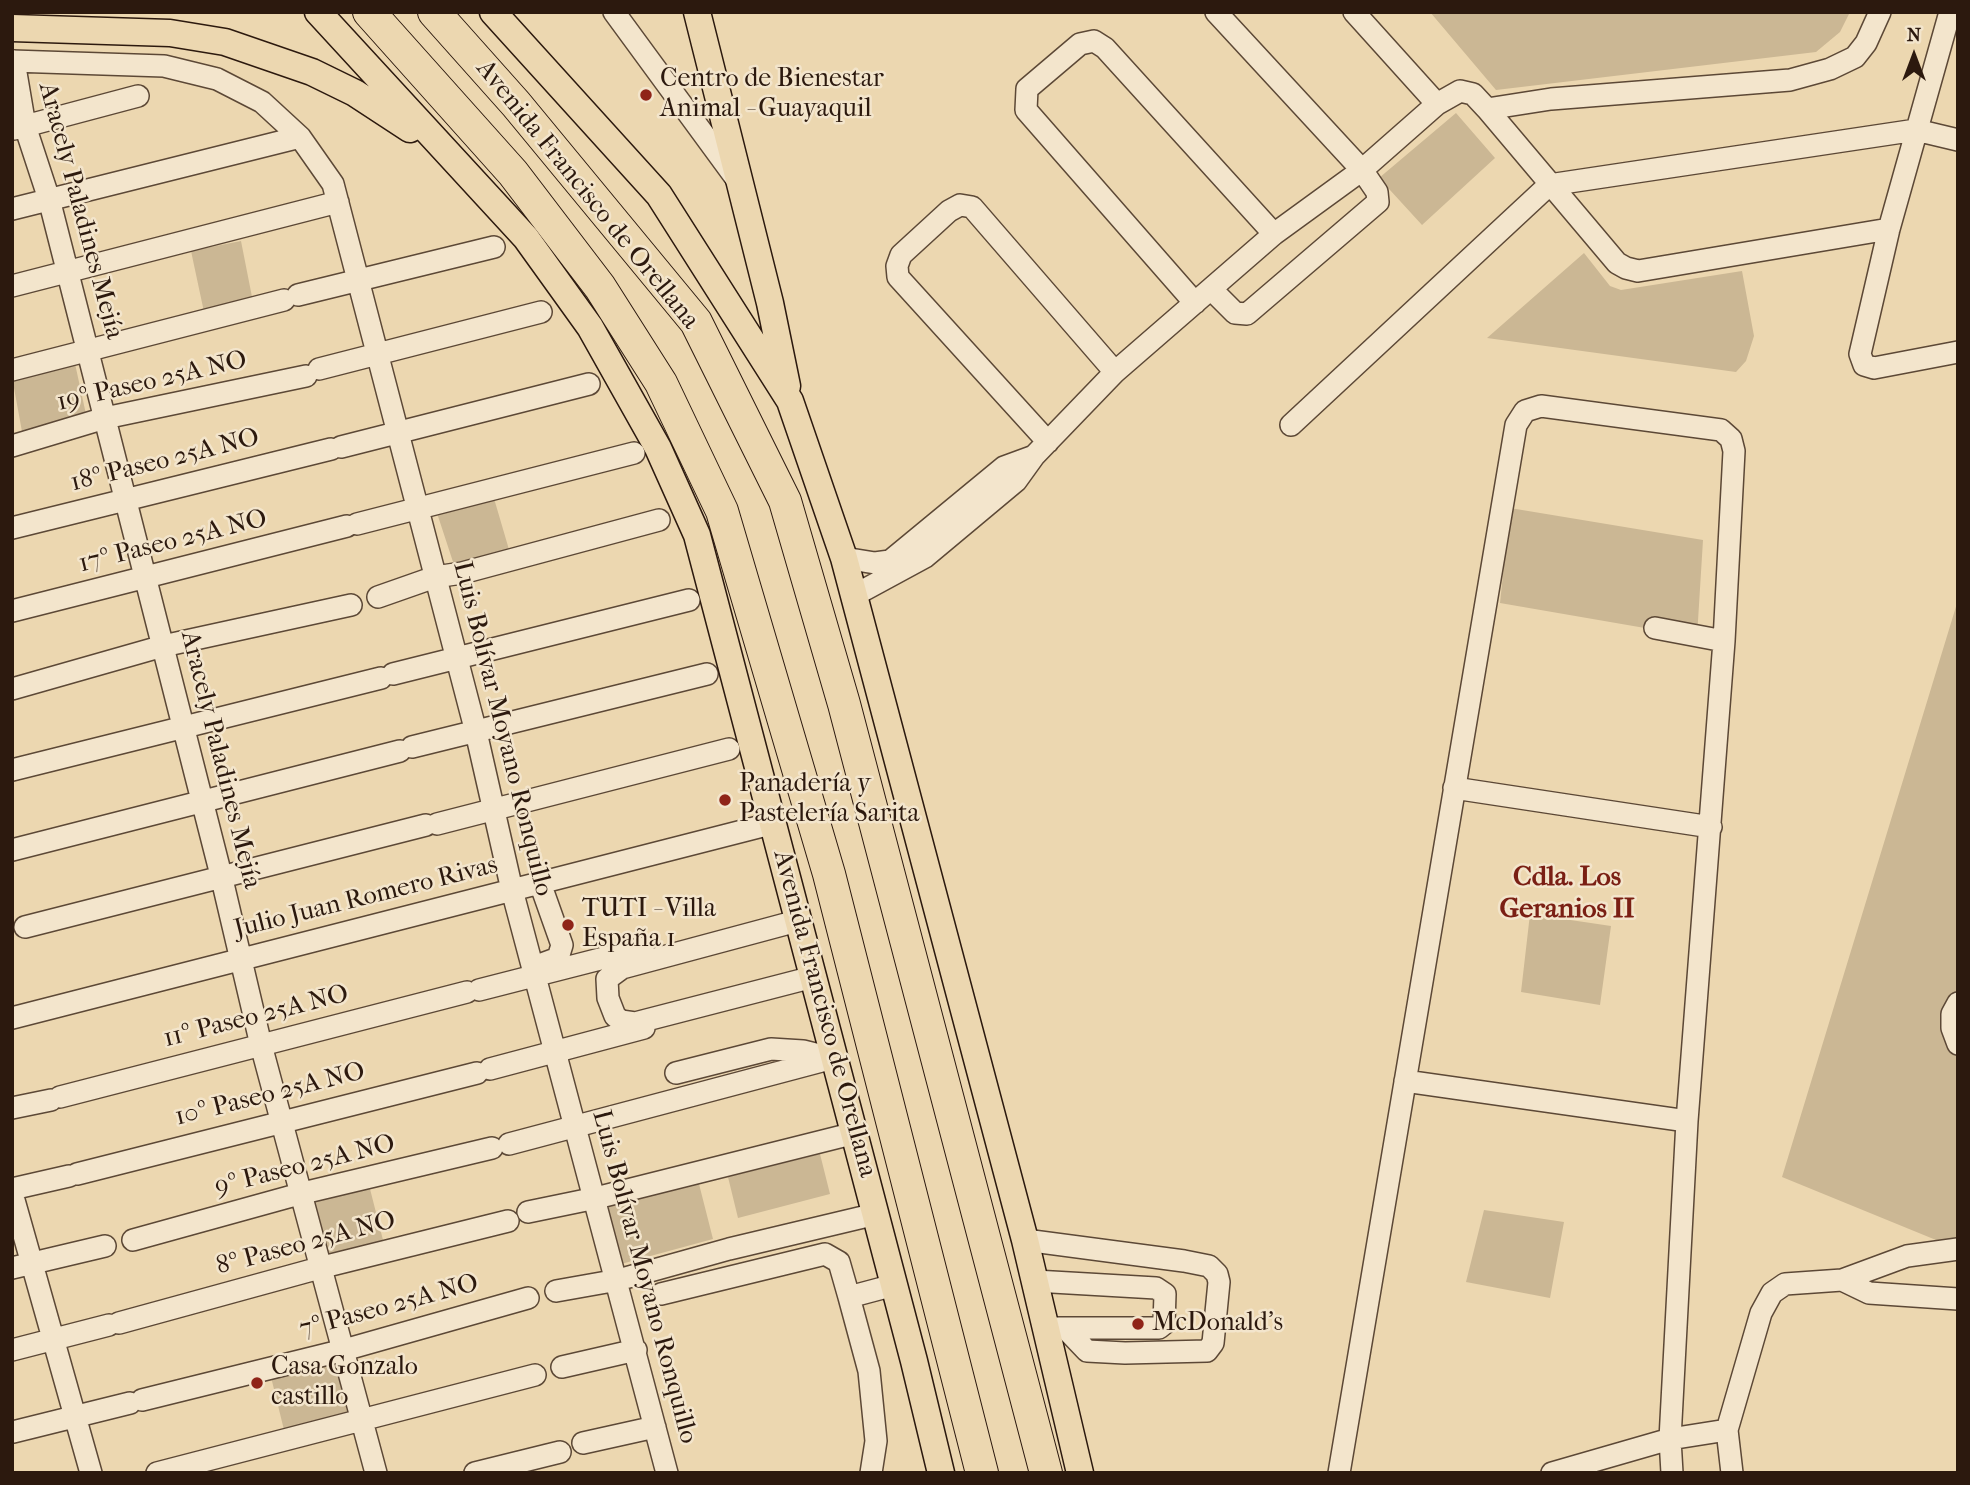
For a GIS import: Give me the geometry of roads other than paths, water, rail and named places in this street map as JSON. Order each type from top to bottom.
[{"type":"highway","name":"Avenida Francisco de Orellana","points":[[369,12],[513,173],[600,287],[661,383],[722,511],[829,874],[982,1473]]},
{"type":"highway","name":"Avenida Francisco de Orellana","points":[[434,12],[516,104],[696,322],[785,501],[848,717],[1046,1473]]},
{"type":"main road","name":"Avenida Francisco de Orellana","points":[[318,12],[526,239],[590,327],[658,448],[697,534],[833,1058],[855,1133],[941,1473]]},
{"type":"main road","name":"Avenida Francisco de Orellana","points":[[493,12],[659,195],[790,401],[844,558],[1035,1281],[1054,1328],[1080,1473]]},
{"type":"main road","points":[[697,12],[741,185],[790,401]]},
{"type":"main road","points":[[12,28],[170,33],[225,42],[266,54],[355,93],[454,161]]},
{"type":"main road","points":[[922,1473],[930,1436]]},
{"type":"street","points":[[614,12],[741,185]]},
{"type":"street","points":[[1211,289],[1235,313],[1247,314],[1378,202],[1377,192],[1362,170],[1216,12]]},
{"type":"street","points":[[1354,12],[1437,104]]},
{"type":"street","points":[[1487,109],[1551,99],[1790,80],[1830,69],[1856,57],[1866,43],[1880,12]]},
{"type":"street","points":[[1950,12],[1889,229],[1860,355],[1864,365],[1874,369],[1958,352]]},
{"type":"street","points":[[1195,303],[1026,110],[1027,89],[1080,44],[1094,41],[1105,48],[1274,234]]},
{"type":"street","name":"Aracely Paladines Mejía","points":[[13,61],[19,127],[49,199],[222,876],[261,1045],[323,1267],[376,1473]]},
{"type":"street","name":"Luis Bolívar Moyano Ronquillo","points":[[13,61],[164,66],[217,79],[262,102],[300,137],[333,184],[476,732],[512,890],[618,1280],[667,1473]]},
{"type":"street","points":[[853,596],[894,567],[925,556],[1016,481],[1041,449],[1115,373],[1274,234],[1362,170],[1437,104],[1453,94],[1467,90],[1487,109],[1616,263],[1638,271],[1889,229]]},
{"type":"street","points":[[19,127],[138,96]]},
{"type":"street","points":[[1291,425],[1549,185],[1916,130],[1958,140]]},
{"type":"street","points":[[12,209],[300,137]]},
{"type":"street","points":[[12,286],[338,202]]},
{"type":"street","points":[[1041,449],[898,277],[897,266],[901,255],[949,211],[960,205],[972,207],[1115,373]]},
{"type":"street","points":[[12,370],[87,348],[494,247]]},
{"type":"street","name":"19º Paseo 25A NO","points":[[12,446],[105,418],[312,372],[377,352],[541,312]]},
{"type":"street","name":"18º Paseo 25A NO","points":[[12,528],[589,384]]},
{"type":"street","points":[[1339,1473],[1516,425],[1525,411],[1541,406],[1721,430],[1731,439],[1734,451],[1711,827],[1687,1121],[1670,1439],[1672,1473]]},
{"type":"street","name":"17º Paseo 25A NO","points":[[12,611],[634,453]]},
{"type":"street","points":[[378,597],[435,577],[461,573],[659,520]]},
{"type":"street","points":[[844,558],[894,567]]},
{"type":"street","points":[[12,770],[689,600]]},
{"type":"street","points":[[12,689],[163,646],[351,605]]},
{"type":"street","points":[[1654,628],[1724,640]]},
{"type":"street","points":[[12,850],[707,674]]},
{"type":"street","points":[[25,927],[729,750]]},
{"type":"street","points":[[1454,788],[1711,827]]},
{"type":"street","name":"Julio Juan Romero Rivas","points":[[12,1018],[774,823]]},
{"type":"street","points":[[534,971],[554,961],[562,952],[562,945],[540,883]]},
{"type":"street","points":[[796,915],[622,968],[607,979],[608,998],[615,1016],[621,1021],[635,1023],[814,980]]},
{"type":"street","name":"11º Paseo 25A NO","points":[[12,1108],[473,991],[534,971],[796,915]]},
{"type":"street","name":"10º Paseo 25A NO","points":[[12,1191],[281,1120],[484,1071],[814,980]]},
{"type":"street","points":[[1958,1003],[1952,1014],[1952,1028],[1958,1044]]},
{"type":"street","points":[[676,1073],[783,1048],[833,1058]]},
{"type":"street","name":"9º Paseo 25A NO","points":[[133,1240],[303,1193],[500,1146],[833,1058]]},
{"type":"street","points":[[1405,1081],[1687,1121]]},
{"type":"street","points":[[528,1212],[596,1198],[855,1133]]},
{"type":"street","points":[[12,1191],[21,1265],[55,1340],[91,1473]]},
{"type":"street","points":[[556,1291],[618,1280],[729,1249],[876,1214]]},
{"type":"street","name":"8º Paseo 25A NO","points":[[12,1350],[508,1221]]},
{"type":"street","points":[[1025,1240],[1184,1261],[1209,1266],[1217,1274],[1219,1282],[1213,1343],[1207,1351],[1087,1351],[1054,1328]]},
{"type":"street","points":[[21,1265],[105,1246]]},
{"type":"street","points":[[1732,1473],[1727,1430],[1761,1313],[1772,1293],[1785,1284],[1842,1280],[1907,1256],[1958,1249]]},
{"type":"street","points":[[660,1294],[825,1254],[839,1262],[869,1371],[876,1441],[871,1473]]},
{"type":"street","points":[[1842,1280],[1869,1293],[1958,1299]]},
{"type":"street","points":[[1035,1281],[1156,1289],[1165,1294],[1164,1324],[1158,1328],[1054,1328]]},
{"type":"street","points":[[849,1297],[894,1285]]},
{"type":"street","name":"7º Paseo 25A NO","points":[[13,1432],[344,1350],[528,1298]]},
{"type":"street","points":[[562,1367],[636,1350]]},
{"type":"street","points":[[157,1472],[535,1375]]},
{"type":"street","points":[[583,1443],[655,1426]]},
{"type":"street","points":[[1552,1473],[1670,1439],[1727,1430]]},
{"type":"street","points":[[475,1473],[560,1452]]},
{"type":"place","name":"Centro de Bienestar Animal - Guayaquil","points":[[646,95]]},
{"type":"place","name":"Panadería y Pastelería Sarita","points":[[725,800]]},
{"type":"place","name":"TUTI - Villa España 1","points":[[568,925]]},
{"type":"place","name":"McDonald's","points":[[1138,1324]]},
{"type":"place","name":"Casa Gonzalo castillo","points":[[257,1383]]},
{"type":"district","name":"Cdla. Los Geranios II","points":[[1567,894]]}]
